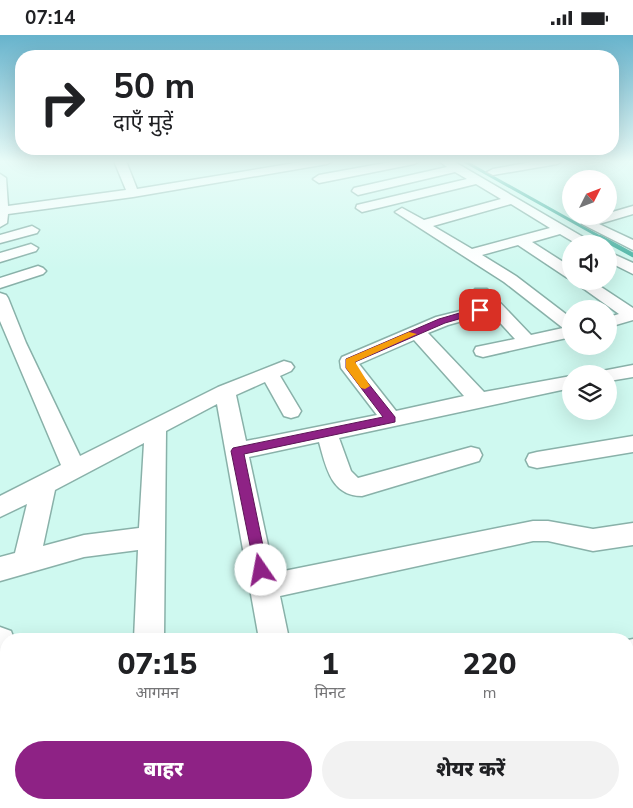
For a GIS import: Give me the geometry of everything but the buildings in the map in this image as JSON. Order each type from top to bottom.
[{"type":"street","points":[[0,197],[1,217],[111,197]]},
{"type":"street","points":[[366,197],[376,205]]},
{"type":"street","points":[[362,208],[408,197]]},
{"type":"street","points":[[507,197],[572,235]]},
{"type":"street","points":[[424,224],[512,200]]},
{"type":"street","points":[[633,210],[593,221],[589,224],[633,246]]},
{"type":"street","points":[[402,212],[510,279],[562,319]]},
{"type":"street","points":[[471,254],[562,229]]},
{"type":"street","points":[[0,239],[32,230]]},
{"type":"street","points":[[521,241],[562,269]]},
{"type":"street","points":[[0,258],[31,249]]},
{"type":"street","points":[[617,260],[633,269]]},
{"type":"street","points":[[0,283],[38,271]]},
{"type":"street","points":[[594,290],[632,315]]},
{"type":"street","points":[[480,291],[527,341]]},
{"type":"street","points":[[0,298],[17,343],[74,469]]},
{"type":"street","points":[[391,419],[351,368],[349,361],[460,314],[494,307]]},
{"type":"street","points":[[617,320],[632,315]]},
{"type":"street","points":[[417,332],[479,400]]},
{"type":"street","points":[[483,351],[562,334]]},
{"type":"street","points":[[0,507],[225,392],[276,370],[291,411]]},
{"type":"street","points":[[617,374],[633,371]]},
{"type":"street","points":[[237,451],[562,384]]},
{"type":"street","points":[[225,392],[273,633]]},
{"type":"street","points":[[150,633],[155,428]]},
{"type":"street","points":[[326,433],[341,476],[353,487],[362,487],[472,455]]},
{"type":"street","points":[[537,460],[633,444]]},
{"type":"street","points":[[26,561],[44,484]]},
{"type":"street","points":[[264,587],[533,531],[548,531],[593,540],[633,533]]},
{"type":"street","points":[[0,569],[84,546],[153,537]]},
{"type":"waterway","points":[[529,197],[597,235]]},
{"type":"waterway","points":[[617,246],[633,255]]},
{"type":"slow traffic","points":[[365,386],[351,368],[349,361],[412,334]]},
{"type":"route","points":[[261,570],[237,451],[391,419],[351,368],[349,361],[442,321],[460,314],[480,310]]}]
